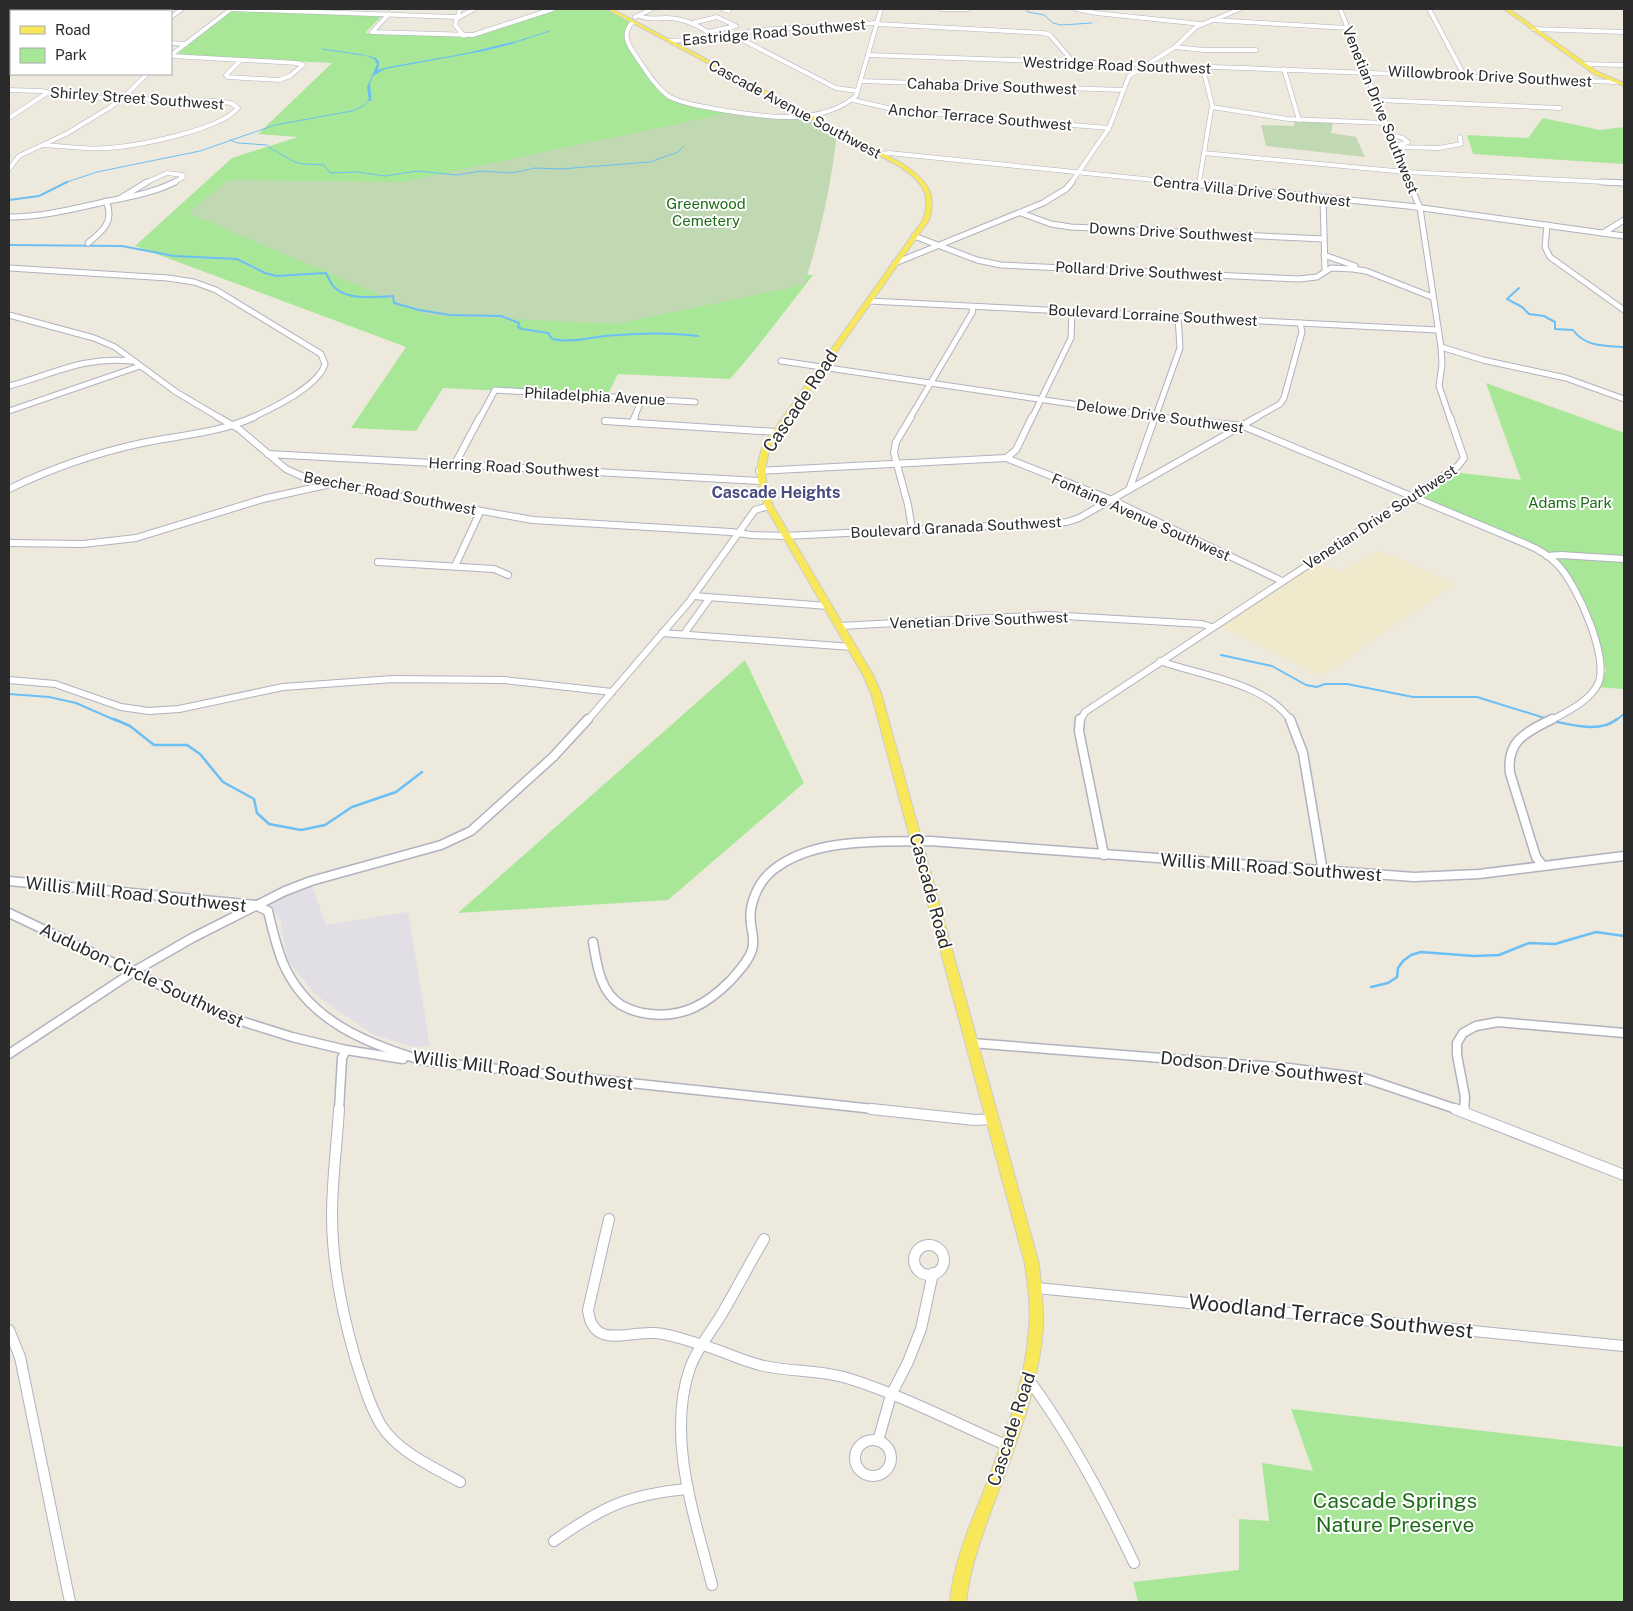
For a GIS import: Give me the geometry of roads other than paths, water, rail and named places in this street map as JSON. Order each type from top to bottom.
[{"type":"main road","name":"Cascade Avenue Southwest","points":[[609,9],[911,172],[928,191],[930,201],[929,211],[913,238]]},
{"type":"main road","points":[[1506,9],[1582,64],[1624,85]]},
{"type":"main road","name":"Cascade Road","points":[[913,238],[777,432],[764,452],[759,470],[760,481],[768,506],[840,626],[876,693],[993,1119],[1037,1288],[1038,1319],[1029,1380],[1008,1446],[969,1550],[958,1602]]},
{"type":"street","points":[[172,55],[231,9],[294,10],[456,18],[474,9]]},
{"type":"street","points":[[356,13],[360,9]]},
{"type":"street","points":[[460,9],[454,25],[464,36]]},
{"type":"street","points":[[389,14],[372,32],[464,36],[478,34],[553,9]]},
{"type":"street","points":[[652,9],[630,20],[626,37],[627,43],[662,89],[674,99],[704,106],[786,117],[807,115],[839,107],[853,100],[858,91],[881,9]]},
{"type":"street","points":[[723,9],[729,11]]},
{"type":"street","points":[[940,9],[968,9]]},
{"type":"street","points":[[1076,9],[1096,13],[1201,24]]},
{"type":"street","points":[[896,263],[1021,212],[1059,194],[1071,184],[1109,128],[1129,76],[1175,47],[1201,24],[1240,9]]},
{"type":"street","name":"Venetian Drive Southwest","points":[[840,626],[1048,615],[1202,624],[1212,627],[1458,466],[1464,458],[1439,386],[1442,364],[1441,348],[1420,208],[1340,9]]},
{"type":"street","points":[[1428,9],[1464,75]]},
{"type":"street","points":[[639,16],[654,20],[671,18],[692,23],[715,38]]},
{"type":"street","points":[[692,23],[717,17],[736,26],[708,32]]},
{"type":"street","points":[[1210,20],[1348,28]]},
{"type":"street","name":"Eastridge Road Southwest","points":[[670,41],[715,38],[760,30],[877,24],[1044,33],[1050,35],[1074,64]]},
{"type":"street","points":[[1533,29],[1624,32]]},
{"type":"street","points":[[733,35],[836,88],[858,91]]},
{"type":"street","points":[[172,43],[186,44]]},
{"type":"street","points":[[1175,47],[1204,50],[1256,50]]},
{"type":"street","name":"Westridge Road Southwest","points":[[868,55],[1074,64],[1365,71]]},
{"type":"street","points":[[172,56],[297,63],[303,65],[290,76],[278,80],[228,77],[226,74],[241,60]]},
{"type":"street","points":[[1582,64],[1624,65]]},
{"type":"street","points":[[1199,185],[1212,106],[1203,68]]},
{"type":"street","points":[[1284,69],[1300,120]]},
{"type":"street","name":"Willowbrook Drive Southwest","points":[[1365,71],[1616,82]]},
{"type":"street","points":[[9,169],[11,161],[19,156],[86,123],[123,98],[146,75]]},
{"type":"street","name":"Cahaba Drive Southwest","points":[[861,81],[1123,90]]},
{"type":"street","name":"Shirley Street Southwest","points":[[9,90],[72,97],[227,102],[237,106],[238,110],[232,117],[212,125],[123,146],[91,148],[43,145]]},
{"type":"street","points":[[9,118],[47,93]]},
{"type":"street","name":"Anchor Terrace Southwest","points":[[853,100],[901,111],[1109,128]]},
{"type":"street","points":[[1377,100],[1560,108]]},
{"type":"street","points":[[1212,106],[1300,120],[1386,123]]},
{"type":"street","points":[[1391,135],[1403,138],[1408,142],[1395,146]]},
{"type":"street","points":[[1395,146],[1449,147],[1461,144],[1460,137]]},
{"type":"street","name":"Centra Villa Drive Southwest","points":[[879,154],[889,153],[1420,208],[1624,236]]},
{"type":"street","points":[[1204,153],[1406,172],[1624,183]]},
{"type":"street","points":[[9,217],[43,216],[121,198],[160,188],[178,180],[183,175],[175,172],[160,175],[121,198]]},
{"type":"street","points":[[1322,198],[1325,270]]},
{"type":"street","points":[[88,243],[110,222],[111,212],[106,201]]},
{"type":"street","name":"Downs Drive Southwest","points":[[1021,212],[1052,224],[1071,227],[1324,239]]},
{"type":"street","points":[[1603,233],[1624,220]]},
{"type":"street","points":[[1548,225],[1545,247],[1550,257],[1624,310]]},
{"type":"street","name":"Pollard Drive Southwest","points":[[913,238],[938,245],[977,260],[1001,265],[1299,279],[1317,277],[1325,270],[1341,268],[1366,271]]},
{"type":"street","name":"Pollard Drive Southwest","points":[[1324,255],[1432,297]]},
{"type":"street","points":[[9,268],[168,278],[194,282],[216,290],[321,354],[325,360],[325,367],[313,380],[279,404],[234,426],[142,442],[98,454],[60,466],[9,489]]},
{"type":"street","name":"Boulevard Lorraine Southwest","points":[[869,301],[1437,330]]},
{"type":"street","points":[[912,529],[894,453],[896,442],[972,313],[973,307]]},
{"type":"street","points":[[1006,458],[1016,450],[1071,338],[1072,311]]},
{"type":"street","name":"Beecher Road Southwest","points":[[9,315],[94,338],[115,347],[176,392],[234,426],[297,475],[329,484],[533,520],[785,536]]},
{"type":"street","points":[[1129,490],[1180,348],[1178,317]]},
{"type":"street","name":"Boulevard Granada Southwest","points":[[785,536],[1067,522],[1079,518],[1274,408],[1284,398],[1302,332],[1300,322]]},
{"type":"street","points":[[1441,348],[1483,360],[1566,378],[1624,399]]},
{"type":"street","points":[[9,386],[33,380],[91,359],[111,358],[134,362]]},
{"type":"street","name":"Delowe Drive Southwest","points":[[781,361],[1156,417],[1243,426],[1526,544],[1547,556],[1560,567],[1570,581],[1598,646],[1602,667],[1599,682],[1589,696],[1524,734],[1515,742],[1510,752],[1508,762],[1510,773],[1536,857],[1543,866]]},
{"type":"street","points":[[9,411],[140,366]]},
{"type":"street","name":"Philadelphia Avenue","points":[[455,464],[496,390],[696,402]]},
{"type":"street","points":[[632,423],[642,398]]},
{"type":"street","points":[[605,421],[777,432]]},
{"type":"street","name":"Herring Road Southwest","points":[[268,454],[760,481]]},
{"type":"street","name":"Fontaine Avenue Southwest","points":[[759,470],[1006,458],[1112,500],[1282,581]]},
{"type":"street","points":[[9,543],[83,544],[136,538],[170,530],[263,499],[329,484]]},
{"type":"street","points":[[9,1054],[133,972],[255,905],[311,880],[441,845],[471,831],[484,822],[553,757],[612,692],[693,596],[755,510],[768,506]]},
{"type":"street","points":[[455,566],[480,512]]},
{"type":"street","points":[[1547,556],[1624,558]]},
{"type":"street","points":[[378,562],[494,569],[508,575]]},
{"type":"street","points":[[693,596],[709,599],[828,606]]},
{"type":"street","points":[[684,634],[709,599]]},
{"type":"street","points":[[1104,855],[1079,731],[1080,720],[1091,706],[1212,627]]},
{"type":"street","points":[[662,633],[852,647]]},
{"type":"street","points":[[1160,661],[1253,691],[1272,701],[1287,714],[1298,737],[1302,754],[1323,872]]},
{"type":"street","points":[[9,680],[55,684],[121,707],[148,711],[179,709],[283,687],[393,679],[504,680],[612,692]]},
{"type":"street","name":"Willis Mill Road Southwest","points":[[593,942],[603,987],[614,1001],[641,1014],[654,1015],[690,1010],[718,991],[745,962],[754,943],[750,912],[752,900],[760,886],[772,871],[790,859],[810,851],[930,841],[1323,872],[1440,877],[1492,874],[1601,857],[1624,856]]},
{"type":"street","name":"Willis Mill Road Southwest","points":[[9,881],[255,905],[268,911],[286,970],[311,1004],[332,1022],[358,1038],[424,1061],[955,1118],[993,1119]]},
{"type":"street","name":"Audubon Circle Southwest","points":[[9,913],[241,1021],[292,1038],[346,1050],[424,1061]]},
{"type":"street","points":[[1464,1112],[1466,1102],[1455,1057],[1457,1042],[1462,1034],[1472,1027],[1484,1023],[1498,1022],[1624,1033]]},
{"type":"street","name":"Dodson Drive Southwest","points":[[972,1043],[991,1043],[1342,1074],[1385,1084],[1464,1112],[1624,1175]]},
{"type":"street","points":[[346,1050],[342,1058],[332,1215],[334,1265],[343,1317],[368,1398],[381,1425],[412,1456],[460,1482]]},
{"type":"street","points":[[609,1219],[588,1310],[591,1326],[598,1332],[606,1336],[655,1333],[701,1344],[765,1366],[845,1377],[1008,1446]]},
{"type":"street","points":[[712,1585],[688,1490],[682,1446],[683,1403],[688,1375],[701,1344],[717,1322],[764,1239]]},
{"type":"street","points":[[878,1441],[891,1395],[908,1362],[921,1329],[933,1274]]},
{"type":"street","name":"Woodland Terrace Southwest","points":[[1037,1288],[1624,1346]]},
{"type":"street","points":[[9,1330],[20,1357],[70,1602]]},
{"type":"street","points":[[1029,1380],[1048,1405],[1091,1474],[1134,1563]]},
{"type":"street","points":[[554,1541],[581,1522],[623,1500],[655,1492],[688,1490]]},
{"type":"water","points":[[512,42],[516,43],[484,51],[385,69],[373,76],[370,83],[371,101],[369,101],[367,87],[377,64],[374,59],[362,54],[376,58],[379,62],[378,70],[467,53]]},
{"type":"waterway","points":[[1026,9],[1028,12],[1044,15],[1053,23],[1061,25],[1092,23]]},
{"type":"waterway","points":[[512,43],[550,31]]},
{"type":"waterway","points":[[322,49],[363,55]]},
{"type":"waterway","points":[[231,140],[275,125],[352,111],[363,106],[371,98],[369,85]]},
{"type":"waterway","points":[[67,182],[97,172],[200,151],[231,140]]},
{"type":"waterway","points":[[231,140],[238,143],[267,145],[295,162],[324,165],[330,173],[357,172],[385,176],[417,171],[457,175],[481,171],[512,173],[535,168],[560,169],[650,162],[678,152],[684,146]]},
{"type":"waterway","points":[[9,200],[39,196],[67,182]]},
{"type":"waterway","points":[[9,245],[122,246],[174,256],[237,259],[265,273],[276,276],[326,273],[334,287],[347,294],[362,297],[393,296],[394,303],[419,310],[450,315],[501,316],[519,323],[518,327],[522,329],[548,333],[552,339],[559,340],[640,334],[698,336]]},
{"type":"waterway","points":[[1519,288],[1507,299],[1522,307],[1529,314],[1544,316],[1555,322],[1555,329],[1573,330],[1578,336],[1589,343],[1624,347]]},
{"type":"waterway","points":[[1221,655],[1272,666],[1306,685],[1317,687],[1325,684],[1347,684],[1413,697],[1477,697],[1548,719]]},
{"type":"waterway","points":[[9,694],[49,697],[76,703],[117,721]]},
{"type":"waterway","points":[[1615,721],[1624,714]]},
{"type":"waterway","points":[[114,719],[130,726],[154,745],[187,745],[200,754],[223,782],[254,799],[257,813],[269,824],[301,830],[325,825],[352,807],[396,792],[422,772]]},
{"type":"waterway","points":[[1553,721],[1577,726],[1595,727],[1603,726],[1617,719]]},
{"type":"waterway","points":[[1371,987],[1388,983],[1397,977],[1398,968],[1403,961],[1411,955],[1421,952],[1474,956],[1499,955],[1529,943],[1555,944],[1596,932],[1624,936]]},
{"type":"district","name":"Cascade Heights","points":[[776,492]]},
{"type":"park label","name":"Greenwood Cemetery","points":[[706,212]]},
{"type":"park label","name":"Adams Park","points":[[1570,502]]},
{"type":"park label","name":"Cascade Springs Nature Preserve","points":[[1395,1512]]}]
